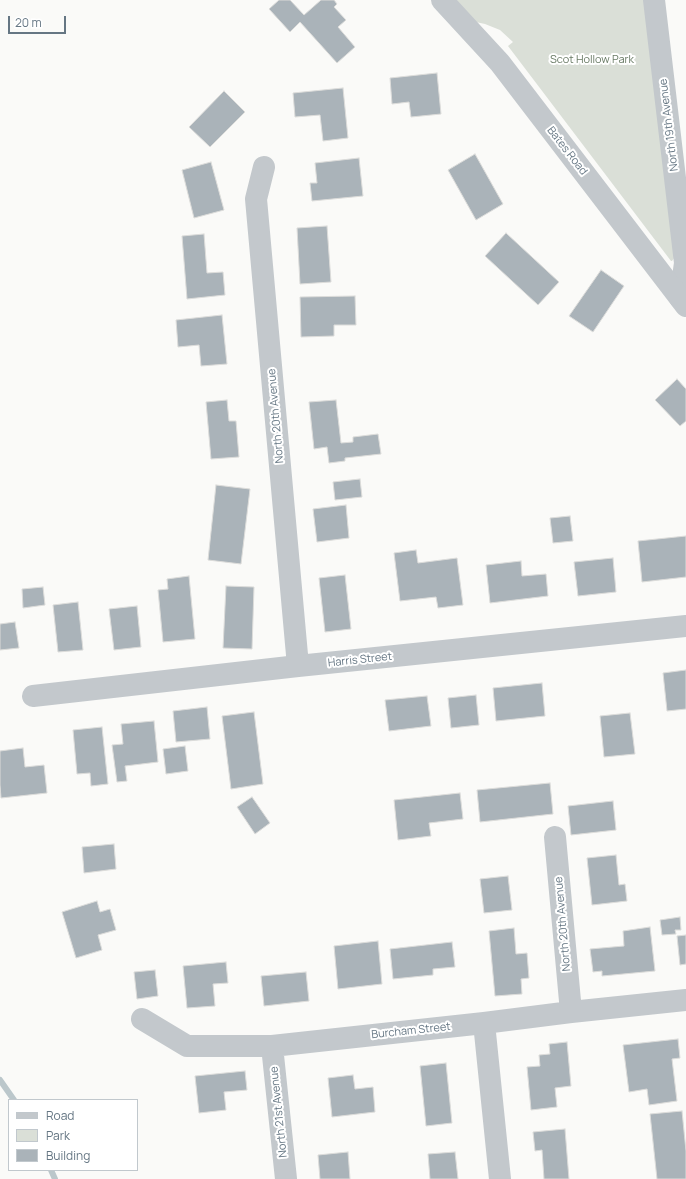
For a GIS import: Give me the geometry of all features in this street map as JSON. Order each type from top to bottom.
[{"type":"street","name":"Bates Road","points":[[442,0],[500,63],[683,302]]},
{"type":"street","name":"North 19th Avenue","points":[[654,0],[685,263],[683,302]]},
{"type":"street","name":"North 20th Avenue","points":[[264,167],[256,199],[298,666]]},
{"type":"street","name":"Harris Street","points":[[34,696],[298,666],[686,626]]},
{"type":"street","name":"North 20th Avenue","points":[[555,837],[571,1012]]},
{"type":"street","name":"Burcham Street","points":[[142,1019],[187,1046],[272,1046],[686,1000]]},
{"type":"street","points":[[484,1023],[500,1179]]},
{"type":"street","name":"North 21st Avenue","points":[[272,1046],[286,1179]]},
{"type":"green space","name":"Scot Hollow Park","points":[[440,0],[646,0],[674,258],[672,261],[508,46],[513,42],[500,30],[485,24],[462,19]]},
{"type":"building","points":[[279,0],[290,0],[304,15],[321,0],[334,0],[337,4],[334,7],[346,20],[338,27],[355,47],[337,63],[300,22],[290,32],[269,9]]},
{"type":"building","points":[[437,73],[441,114],[411,117],[409,102],[392,104],[390,78]]},
{"type":"building","points":[[343,88],[348,138],[323,141],[320,115],[295,117],[293,93]]},
{"type":"building","points":[[224,91],[245,112],[210,147],[189,127]]},
{"type":"building","points":[[475,154],[503,204],[476,220],[448,170]]},
{"type":"building","points":[[359,158],[363,196],[312,201],[310,183],[317,183],[315,163]]},
{"type":"building","points":[[211,162],[224,210],[194,218],[182,170]]},
{"type":"building","points":[[327,226],[331,282],[300,284],[297,228]]},
{"type":"building","points":[[506,233],[559,282],[538,305],[485,256]]},
{"type":"building","points":[[204,234],[207,273],[223,272],[225,295],[187,299],[182,236]]},
{"type":"building","points":[[601,270],[624,286],[593,332],[569,316]]},
{"type":"building","points":[[355,296],[356,325],[334,325],[334,336],[301,337],[300,297]]},
{"type":"building","points":[[222,315],[227,364],[201,366],[199,345],[178,347],[176,320]]},
{"type":"building","points":[[677,379],[686,389],[686,421],[680,426],[655,400]]},
{"type":"building","points":[[227,400],[229,421],[236,421],[239,457],[211,459],[206,402]]},
{"type":"building","points":[[336,400],[341,443],[353,442],[353,437],[378,434],[381,454],[345,458],[345,461],[329,463],[327,447],[314,449],[309,402]]},
{"type":"building","points":[[360,479],[362,497],[335,500],[333,482]]},
{"type":"building","points":[[216,485],[250,489],[241,564],[208,560]]},
{"type":"building","points":[[346,505],[349,538],[317,542],[313,509]]},
{"type":"building","points":[[570,516],[573,541],[553,543],[550,518]]},
{"type":"building","points":[[686,536],[686,577],[642,582],[638,541]]},
{"type":"building","points":[[416,550],[418,563],[457,558],[463,605],[438,608],[436,597],[400,601],[394,553]]},
{"type":"building","points":[[613,558],[616,592],[578,596],[574,562]]},
{"type":"building","points":[[521,561],[522,576],[546,574],[548,596],[490,603],[486,565]]},
{"type":"building","points":[[345,575],[351,629],[325,632],[319,578]]},
{"type":"building","points":[[189,576],[195,639],[163,642],[158,590],[168,589],[167,579]]},
{"type":"building","points":[[226,586],[254,587],[252,649],[223,648]]},
{"type":"building","points":[[43,587],[45,605],[23,608],[22,589]]},
{"type":"building","points":[[78,602],[83,650],[58,652],[53,605]]},
{"type":"building","points":[[137,606],[141,647],[114,650],[109,609]]},
{"type":"building","points":[[15,622],[19,648],[0,650],[0,624]]},
{"type":"building","points":[[686,670],[686,709],[667,711],[663,673]]},
{"type":"building","points":[[542,683],[545,716],[496,721],[493,688]]},
{"type":"building","points":[[476,695],[479,725],[451,728],[448,698]]},
{"type":"building","points":[[427,696],[431,726],[389,731],[385,700]]},
{"type":"building","points":[[207,707],[210,739],[176,742],[173,711]]},
{"type":"building","points":[[254,712],[263,784],[231,789],[222,716]]},
{"type":"building","points":[[630,713],[635,754],[604,757],[600,716]]},
{"type":"building","points":[[154,721],[158,762],[125,766],[127,781],[117,782],[112,745],[123,744],[121,724]]},
{"type":"building","points":[[102,727],[108,784],[91,786],[90,773],[77,774],[73,730]]},
{"type":"building","points":[[185,746],[188,771],[166,774],[163,749]]},
{"type":"building","points":[[23,748],[25,767],[44,765],[47,793],[1,798],[0,751]]},
{"type":"building","points":[[550,783],[553,814],[480,822],[477,790]]},
{"type":"building","points":[[460,793],[463,819],[429,823],[431,836],[398,840],[394,800]]},
{"type":"building","points":[[252,797],[270,823],[255,834],[237,807]]},
{"type":"building","points":[[613,801],[616,830],[571,835],[568,806]]},
{"type":"building","points":[[114,844],[116,869],[84,873],[82,847]]},
{"type":"building","points":[[616,855],[619,885],[625,884],[627,901],[592,905],[587,858]]},
{"type":"building","points":[[508,876],[512,910],[484,913],[480,879]]},
{"type":"building","points":[[97,901],[100,912],[110,909],[116,930],[98,935],[102,950],[76,958],[62,912]]},
{"type":"building","points":[[680,917],[681,930],[675,930],[676,934],[662,935],[660,920]]},
{"type":"building","points":[[650,927],[655,971],[602,976],[602,971],[593,972],[590,949],[624,946],[623,931]]},
{"type":"building","points":[[514,928],[516,954],[527,953],[529,978],[521,979],[522,994],[495,996],[489,931]]},
{"type":"building","points":[[686,935],[686,964],[680,965],[677,936]]},
{"type":"building","points":[[378,941],[382,984],[338,989],[334,946]]},
{"type":"building","points":[[452,942],[455,967],[433,969],[433,975],[393,979],[390,949]]},
{"type":"building","points":[[226,962],[228,983],[213,984],[215,1006],[187,1008],[183,966]]},
{"type":"building","points":[[155,970],[158,996],[137,999],[134,972]]},
{"type":"building","points":[[306,972],[309,1001],[264,1006],[261,976]]},
{"type":"building","points":[[678,1039],[680,1058],[672,1059],[677,1101],[649,1105],[647,1089],[629,1092],[623,1045]]},
{"type":"building","points":[[567,1042],[571,1086],[555,1088],[557,1107],[531,1110],[527,1067],[540,1066],[539,1055],[550,1054],[549,1044]]},
{"type":"building","points":[[446,1063],[452,1123],[426,1126],[420,1066]]},
{"type":"building","points":[[245,1071],[247,1090],[224,1092],[226,1110],[199,1113],[195,1076]]},
{"type":"building","points":[[353,1075],[355,1089],[373,1087],[375,1112],[332,1117],[328,1078]]},
{"type":"building","points":[[682,1111],[686,1151],[686,1179],[657,1179],[650,1114]]},
{"type":"building","points":[[565,1129],[569,1179],[544,1179],[542,1150],[535,1151],[533,1132]]},
{"type":"building","points":[[348,1152],[350,1179],[320,1179],[318,1155]]},
{"type":"building","points":[[455,1152],[458,1179],[430,1179],[428,1154]]},
{"type":"waterway","points":[[0,1080],[13,1099]]},
{"type":"waterway","points":[[51,1171],[55,1179]]}]
